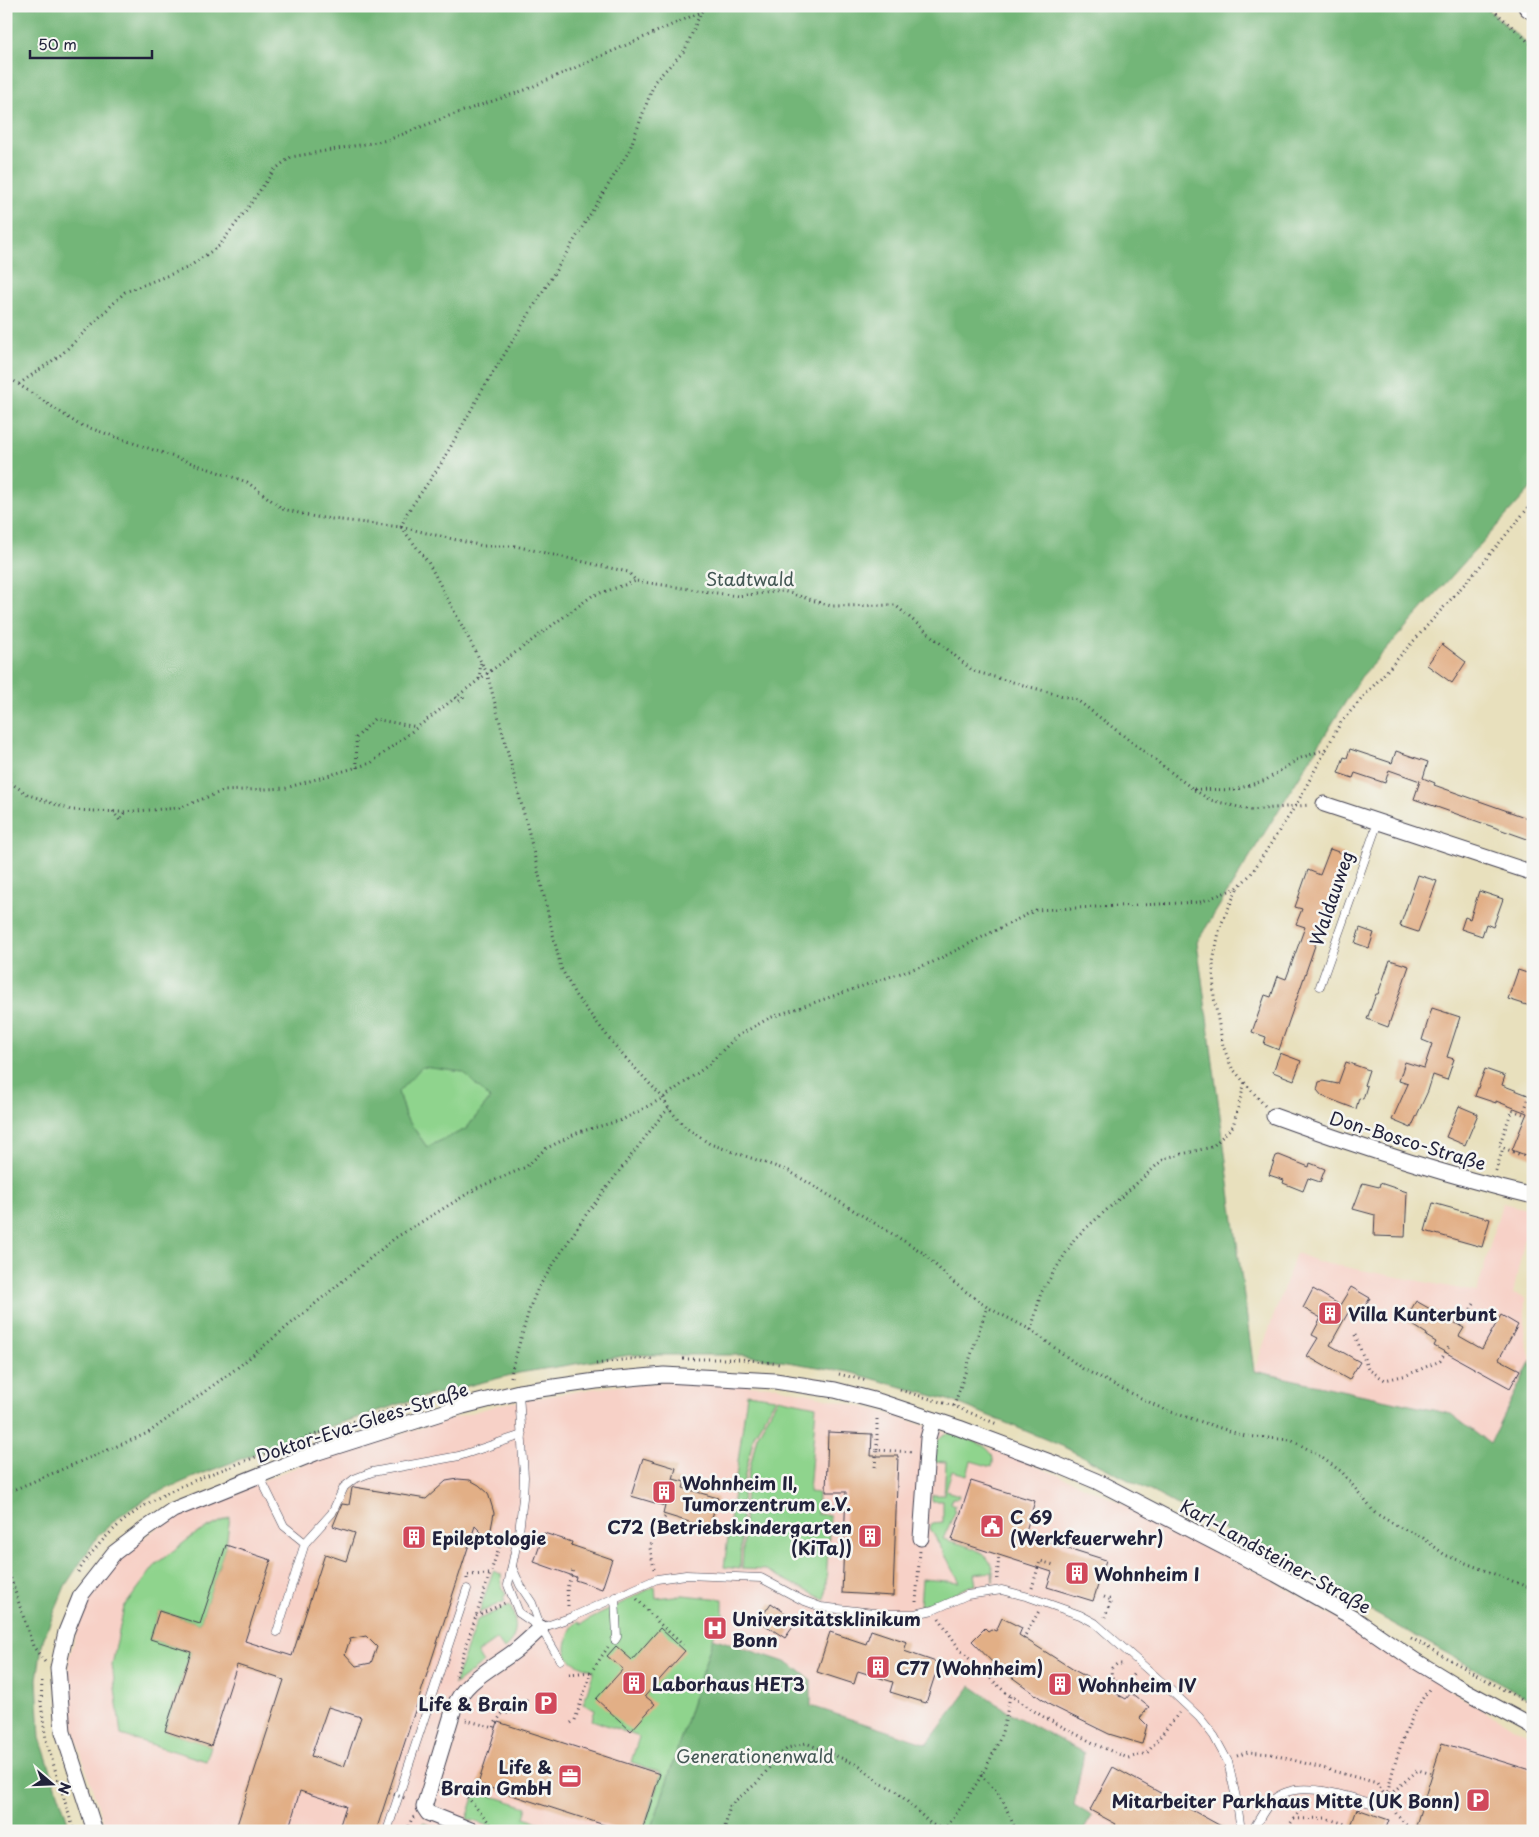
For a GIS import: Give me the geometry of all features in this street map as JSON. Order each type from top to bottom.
[{"type":"street","points":[[1529,6],[1533,10]]},
{"type":"street","points":[[1324,804],[1533,873]]},
{"type":"street","name":"Don-Bosco-Straße","points":[[1274,1116],[1361,1147],[1492,1186],[1533,1196]]},
{"type":"street","name":"Doktor-Eva-Glees-Straße","points":[[95,1831],[63,1732],[58,1668],[66,1632],[82,1596],[114,1553],[173,1510],[315,1453],[463,1406],[519,1392],[596,1381],[664,1375],[775,1381],[835,1390],[881,1402],[933,1420]]},
{"type":"street","points":[[921,1538],[928,1438],[933,1420]]},
{"type":"street","name":"Karl-Landsteiner-Straße","points":[[933,1420],[992,1440],[1088,1478],[1159,1512],[1352,1617],[1440,1676],[1533,1727]]},
{"type":"street","points":[[473,1831],[428,1813],[424,1808],[424,1802],[454,1708],[466,1687],[521,1647],[541,1628]]},
{"type":"lane","name":"Waldauweg","points":[[1320,986],[1378,822]]},
{"type":"lane","points":[[519,1392],[523,1498],[508,1585],[519,1613],[541,1628]]},
{"type":"lane","points":[[277,1632],[305,1543],[332,1513],[344,1487],[354,1478],[372,1472],[458,1456],[522,1435]]},
{"type":"lane","points":[[259,1476],[284,1526],[305,1543]]},
{"type":"lane","points":[[512,1567],[520,1585],[532,1603],[541,1628],[560,1660]]},
{"type":"lane","points":[[541,1628],[572,1617],[657,1579],[686,1575],[761,1578],[802,1600],[822,1607],[883,1614],[915,1614],[933,1610],[967,1595],[995,1590],[1029,1597],[1080,1614],[1100,1627],[1186,1704],[1214,1736],[1228,1762],[1241,1831]]},
{"type":"lane","points":[[387,1831],[468,1589]]},
{"type":"lane","points":[[614,1640],[617,1637],[615,1597]]},
{"type":"lane","points":[[1252,1831],[1271,1801],[1290,1790],[1317,1790],[1375,1804]]},
{"type":"path","points":[[18,384],[62,354],[125,292],[187,268],[219,246],[247,210],[274,170],[291,157],[388,140],[446,116],[525,90],[701,12],[709,6]]},
{"type":"path","points":[[1489,6],[1533,46]]},
{"type":"path","points":[[401,527],[407,513],[441,464],[480,394],[629,151],[655,81],[685,50],[701,12]]},
{"type":"path","points":[[6,376],[78,424],[247,482],[283,509],[315,517],[401,527],[484,546],[515,546],[628,572],[636,581]]},
{"type":"path","points":[[1274,1116],[1232,1068],[1223,1046],[1214,998],[1213,962],[1220,927],[1237,888],[1250,874],[1296,805],[1341,722],[1477,570],[1533,502]]},
{"type":"path","points":[[401,527],[428,562],[487,673],[529,833],[561,968],[576,996],[620,1052],[663,1098],[669,1109],[685,1127],[710,1144],[789,1170],[922,1252],[953,1282],[987,1307],[1031,1330],[1083,1369],[1165,1410],[1244,1436],[1290,1440],[1315,1452],[1342,1472],[1375,1513],[1398,1527],[1422,1537],[1445,1555],[1533,1588]]},
{"type":"path","points":[[6,780],[29,795],[71,810],[126,811],[179,808],[223,791],[286,788],[304,782],[307,779],[310,781],[371,764],[456,697],[459,701],[463,698],[463,692],[479,679],[592,596],[636,581],[737,596],[783,591],[831,606],[895,605],[973,671],[1077,700],[1210,800],[1251,810],[1324,804]]},
{"type":"path","points":[[479,679],[481,662]]},
{"type":"path","points":[[357,768],[356,738],[374,719],[418,727]]},
{"type":"path","points":[[1193,789],[1234,790],[1266,780],[1298,759],[1326,749]]},
{"type":"path","points":[[113,811],[120,821],[126,811]]},
{"type":"path","points":[[6,1493],[148,1433],[237,1368],[395,1238],[477,1188],[526,1167],[545,1149],[579,1132],[622,1120],[663,1098],[707,1066],[736,1037],[769,1018],[933,962],[1036,910],[1200,902],[1237,888]]},
{"type":"path","points":[[1533,1070],[1531,1075],[1532,1092],[1523,1114],[1512,1110],[1499,1146],[1533,1160]]},
{"type":"path","points":[[1031,1330],[1041,1293],[1075,1238],[1165,1158],[1212,1147],[1233,1126],[1245,1082]]},
{"type":"path","points":[[511,1377],[530,1307],[538,1288],[585,1216],[662,1114],[669,1109]]},
{"type":"path","points":[[1492,1186],[1503,1148]]},
{"type":"path","points":[[1460,1326],[1474,1304]]},
{"type":"path","points":[[954,1406],[987,1307]]},
{"type":"path","points":[[1355,1335],[1368,1369],[1386,1380],[1407,1375],[1440,1361],[1450,1345]]},
{"type":"path","points":[[592,1364],[629,1359],[657,1359]]},
{"type":"path","points":[[676,1359],[742,1359],[780,1365]]},
{"type":"path","points":[[838,1374],[867,1381]]},
{"type":"path","points":[[502,1380],[520,1376]]},
{"type":"path","points":[[896,1389],[954,1406],[998,1424]]},
{"type":"path","points":[[72,1580],[100,1542],[125,1520],[153,1500],[199,1479],[305,1437],[439,1396]]},
{"type":"path","points":[[875,1467],[876,1416],[881,1402]]},
{"type":"path","points":[[876,1450],[927,1453]]},
{"type":"path","points":[[657,1579],[650,1548],[658,1525],[667,1515]]},
{"type":"path","points":[[518,1533],[505,1530],[452,1691],[454,1708],[494,1728],[502,1714],[514,1712],[530,1697]]},
{"type":"path","points":[[915,1614],[921,1538]]},
{"type":"path","points":[[995,1590],[999,1555]]},
{"type":"path","points":[[1029,1597],[1040,1561],[1054,1565]]},
{"type":"path","points":[[6,1564],[33,1646],[43,1661],[45,1654]]},
{"type":"path","points":[[572,1617],[567,1602],[567,1588],[573,1570]]},
{"type":"path","points":[[470,1575],[490,1574]]},
{"type":"path","points":[[630,1591],[658,1622],[683,1644]]},
{"type":"path","points":[[1100,1627],[1111,1600],[1104,1597]]},
{"type":"path","points":[[476,1616],[513,1600]]},
{"type":"path","points":[[933,1610],[960,1650],[1010,1696],[1042,1716],[1098,1746],[1128,1758],[1147,1753],[1186,1704]]},
{"type":"path","points":[[1023,1639],[1033,1623]]},
{"type":"path","points":[[1408,1636],[1533,1706]]},
{"type":"path","points":[[571,1723],[575,1720],[591,1672],[608,1646]]},
{"type":"path","points":[[1124,1688],[1112,1677],[1110,1673],[1112,1668],[1117,1664],[1124,1664],[1135,1672]]},
{"type":"path","points":[[568,1674],[591,1672]]},
{"type":"path","points":[[1386,1798],[1390,1779],[1415,1710],[1440,1676]]},
{"type":"path","points":[[1120,1697],[1130,1679]]},
{"type":"path","points":[[724,1831],[730,1806],[758,1782],[779,1755],[788,1748],[806,1743],[860,1766],[880,1783],[895,1790],[931,1824],[944,1830],[981,1775],[998,1744],[1010,1696]]},
{"type":"path","points":[[1228,1762],[1248,1752],[1271,1754],[1377,1784],[1397,1814],[1412,1831]]},
{"type":"path","points":[[1375,1804],[1386,1798],[1418,1770],[1432,1774]]},
{"type":"path","points":[[981,1775],[997,1792],[1004,1803],[1016,1831]]},
{"type":"path","points":[[430,1783],[464,1793],[496,1831]]},
{"type":"path","points":[[1285,1831],[1317,1790]]},
{"type":"path","points":[[389,1793],[405,1798]]},
{"type":"path","points":[[1293,1819],[1325,1818],[1345,1824],[1349,1831]]},
{"type":"shaded area","points":[[1502,1203],[1531,1210],[1513,1294],[1525,1298],[1525,1337],[1531,1360],[1490,1444],[1451,1414],[1254,1371],[1296,1253],[1319,1262],[1477,1292]]},
{"type":"shaded area","name":"Universitätsklinikum Bonn","points":[[664,1382],[774,1386],[877,1410],[970,1440],[1061,1476],[1156,1519],[1273,1580],[1413,1665],[1474,1705],[1533,1737],[1533,1831],[106,1831],[65,1704],[69,1657],[87,1599],[119,1555],[176,1515],[319,1458],[501,1404],[596,1388]]},
{"type":"green space","name":"Stadtwald","points":[[6,6],[1484,6],[1533,49],[1533,486],[1361,677],[1197,942],[1254,1371],[1451,1414],[1490,1444],[1531,1360],[1533,1370],[1533,1701],[1164,1498],[1062,1446],[955,1402],[849,1372],[744,1355],[630,1355],[519,1373],[412,1400],[304,1435],[199,1475],[152,1495],[121,1515],[98,1536],[65,1586],[43,1640],[37,1679],[40,1738],[71,1831],[6,1831]],"holes":[[[422,1067],[463,1072],[490,1099],[466,1129],[427,1147],[405,1116],[398,1092]]]},
{"type":"green space","points":[[422,1066],[464,1072],[490,1099],[466,1129],[427,1147],[405,1116],[398,1092]]},
{"type":"green space","points":[[747,1394],[776,1398],[754,1435],[743,1484],[740,1569],[724,1567]]},
{"type":"green space","points":[[778,1398],[816,1406],[809,1492],[818,1493],[817,1514],[830,1515],[825,1600],[766,1570],[742,1569],[746,1484],[757,1436]]},
{"type":"green space","points":[[949,1433],[971,1440],[986,1448],[991,1453],[993,1459],[992,1467],[971,1461],[967,1475],[952,1471],[946,1491],[959,1495],[958,1498],[952,1498],[951,1503],[956,1505],[954,1509],[956,1510],[943,1539],[971,1547],[986,1556],[993,1572],[993,1583],[992,1572],[974,1574],[976,1585],[920,1606],[922,1579],[960,1582],[930,1528],[932,1523],[943,1522],[943,1501],[932,1501],[932,1495],[944,1495],[946,1462],[933,1461],[938,1440]]},
{"type":"green space","points":[[230,1517],[226,1545],[200,1624],[159,1611],[150,1639],[191,1652],[165,1731],[211,1746],[206,1761],[121,1735],[112,1665],[124,1607],[157,1563],[194,1535]]},
{"type":"green space","points":[[493,1571],[501,1574],[502,1586],[506,1595],[503,1597],[505,1601],[479,1613]]},
{"type":"green space","points":[[655,1586],[656,1598],[683,1595],[723,1599],[723,1615],[713,1638],[651,1831],[643,1831],[661,1773],[631,1762],[639,1737],[592,1720],[595,1709],[583,1704],[594,1671],[576,1664],[568,1657],[566,1646],[573,1626],[579,1621],[581,1624]]},
{"type":"green space","points":[[510,1605],[515,1628],[509,1644],[504,1649],[497,1639],[477,1653],[483,1663],[454,1685],[477,1620]]},
{"type":"green space","name":"Generationenwald","points":[[713,1638],[791,1664],[811,1680],[811,1706],[927,1744],[971,1686],[1017,1717],[1084,1753],[1074,1805],[1092,1816],[1083,1831],[651,1831]]},
{"type":"green space","points":[[476,1791],[527,1807],[524,1818],[564,1831],[504,1831],[467,1819]]},
{"type":"green space","points":[[423,1823],[448,1831],[420,1831]]},
{"type":"building","points":[[1442,644],[1466,662],[1452,683],[1427,665]]},
{"type":"building","points":[[1350,749],[1392,763],[1396,751],[1428,762],[1423,778],[1435,783],[1434,785],[1533,820],[1533,841],[1414,799],[1420,781],[1389,770],[1385,783],[1355,773],[1353,778],[1338,773],[1344,757],[1347,758]]},
{"type":"building","points":[[1330,849],[1344,854],[1327,905],[1329,905],[1279,1050],[1264,1044],[1266,1037],[1252,1032],[1265,995],[1271,997],[1278,976],[1286,979],[1305,927],[1296,924],[1302,909],[1295,907],[1308,870],[1320,875]]},
{"type":"building","points":[[1418,875],[1437,881],[1418,932],[1400,926]]},
{"type":"building","points":[[1479,891],[1503,899],[1493,927],[1486,924],[1482,936],[1461,929],[1465,917],[1470,919]]},
{"type":"building","points":[[1360,928],[1374,933],[1369,948],[1355,943]]},
{"type":"building","points":[[1390,960],[1409,966],[1388,1027],[1367,1019]]},
{"type":"building","points":[[1518,970],[1533,975],[1533,1007],[1508,999]]},
{"type":"building","points":[[1432,1008],[1460,1017],[1447,1057],[1454,1059],[1447,1080],[1433,1075],[1428,1091],[1411,1128],[1392,1120],[1408,1084],[1399,1081],[1405,1062],[1424,1068],[1432,1044],[1422,1040]]},
{"type":"building","points":[[1280,1053],[1301,1061],[1294,1080],[1273,1072]]},
{"type":"building","points":[[1346,1062],[1369,1070],[1364,1085],[1367,1086],[1363,1099],[1359,1098],[1356,1109],[1322,1096],[1317,1090],[1319,1082],[1338,1084]]},
{"type":"building","points":[[1485,1069],[1505,1076],[1502,1085],[1533,1097],[1533,1158],[1512,1150],[1527,1113],[1496,1101],[1496,1103],[1475,1096]]},
{"type":"building","points":[[1459,1106],[1478,1114],[1465,1145],[1446,1137]]},
{"type":"building","points":[[1279,1155],[1309,1167],[1310,1163],[1325,1169],[1320,1182],[1308,1178],[1303,1191],[1283,1183],[1284,1180],[1269,1175],[1276,1156]]},
{"type":"building","points":[[1363,1183],[1379,1187],[1380,1183],[1407,1192],[1405,1237],[1374,1236],[1375,1215],[1353,1209]]},
{"type":"building","points":[[1433,1203],[1490,1219],[1482,1247],[1425,1231]]},
{"type":"building","name":"Villa Kunterbunt","points":[[1351,1287],[1370,1298],[1359,1316],[1349,1311],[1330,1345],[1360,1362],[1349,1380],[1307,1356],[1318,1338],[1312,1335],[1321,1318],[1303,1308],[1313,1289],[1340,1305]]},
{"type":"building","points":[[1416,1301],[1464,1328],[1459,1336],[1482,1349],[1501,1315],[1518,1325],[1499,1359],[1520,1370],[1510,1388],[1434,1346],[1436,1342],[1405,1320]]},
{"type":"building","name":"C72 (Betriebskindergarten (KiTa))","points":[[828,1432],[872,1434],[871,1456],[898,1456],[893,1596],[842,1593],[846,1492],[826,1492]]},
{"type":"building","name":"Wohnheim II, Tumorzentrum e.V.","points":[[643,1458],[676,1468],[673,1479],[685,1482],[683,1488],[718,1498],[709,1528],[663,1514],[665,1506],[631,1496]]},
{"type":"building","points":[[470,1480],[488,1493],[494,1513],[489,1540],[475,1526],[376,1831],[338,1831],[346,1806],[300,1791],[288,1831],[235,1831],[284,1680],[237,1665],[211,1746],[165,1731],[191,1652],[150,1639],[159,1611],[200,1624],[226,1545],[271,1560],[245,1641],[292,1656],[325,1554],[346,1561],[355,1533],[333,1526],[342,1504],[349,1505],[352,1488],[426,1499],[446,1481]],"holes":[[[366,1636],[377,1647],[371,1663],[356,1666],[345,1654],[350,1639]],[[328,1707],[361,1717],[344,1767],[311,1756]]]},
{"type":"building","name":"C 69 (Werkfeuerwehr)","points":[[971,1481],[1035,1501],[1026,1531],[1040,1535],[1039,1539],[1106,1560],[1093,1601],[1047,1587],[1052,1572],[952,1540]]},
{"type":"building","points":[[544,1533],[572,1542],[571,1545],[612,1559],[602,1589],[575,1580],[576,1577],[534,1562]]},
{"type":"building","points":[[771,1603],[797,1621],[785,1638],[759,1621]]},
{"type":"building","name":"Wohnheim IV","points":[[1002,1618],[1022,1628],[1019,1635],[1074,1670],[1126,1699],[1131,1693],[1149,1707],[1140,1718],[1147,1725],[1142,1744],[1109,1734],[1050,1705],[995,1665],[972,1641],[985,1628],[988,1631],[991,1629],[996,1631]]},
{"type":"building","name":"Laborhaus HET3","points":[[660,1628],[685,1651],[645,1696],[655,1704],[631,1731],[596,1699],[623,1669],[607,1656],[616,1646],[632,1660]]},
{"type":"building","name":"C77 (Wohnheim)","points":[[871,1630],[907,1642],[904,1651],[939,1663],[926,1703],[890,1692],[893,1682],[858,1671],[854,1684],[817,1672],[830,1632],[866,1644]]},
{"type":"building","name":"Life & Brain GmbH","points":[[498,1722],[660,1774],[642,1831],[623,1831],[478,1784]]},
{"type":"building","name":"Mitarbeiter Parkhaus Mitte (UK Bonn)","points":[[1442,1743],[1533,1771],[1533,1831],[1434,1831],[1416,1825]]},
{"type":"building","points":[[1113,1767],[1230,1831],[1112,1831],[1116,1824],[1090,1810]]},
{"type":"building","points":[[1357,1809],[1389,1820],[1385,1831],[1363,1831],[1351,1826]]},
{"type":"place","name":"Villa Kunterbunt","points":[[1330,1313]]},
{"type":"place","name":"Wohnheim II, Tumorzentrum e.V.","points":[[664,1492]]},
{"type":"place","name":"C 69 (Werkfeuerwehr)","points":[[992,1526]]},
{"type":"place","name":"C72 (Betriebskindergarten (KiTa))","points":[[870,1536]]},
{"type":"place","name":"Epileptologie","points":[[414,1537]]},
{"type":"place","name":"Wohnheim I","points":[[1077,1573]]},
{"type":"place","name":"Universitätsklinikum Bonn","points":[[715,1628]]},
{"type":"place","name":"C77 (Wohnheim)","points":[[878,1667]]},
{"type":"place","name":"Laborhaus HET3","points":[[634,1683]]},
{"type":"place","name":"Wohnheim IV","points":[[1060,1684]]},
{"type":"place","name":"Life & Brain","points":[[546,1703]]},
{"type":"place","name":"Life & Brain GmbH","points":[[570,1776]]},
{"type":"place","name":"Mitarbeiter Parkhaus Mitte (UK Bonn)","points":[[1478,1800]]}]
